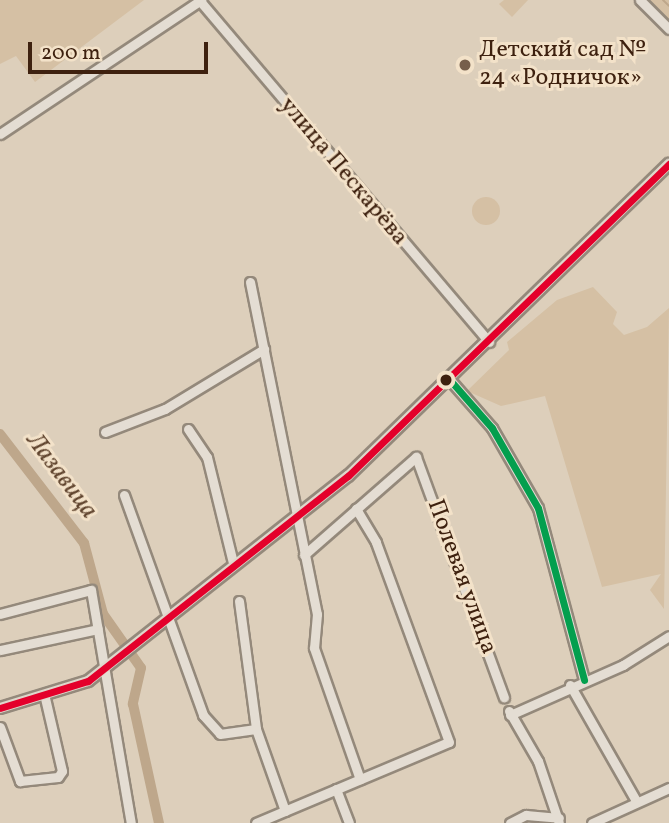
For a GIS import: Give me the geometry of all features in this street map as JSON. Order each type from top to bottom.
[{"type":"main road","points":[[0,708],[73,691],[395,436],[669,164]]},
{"type":"street","points":[[0,134],[201,0]]},
{"type":"street","name":"улица Пескарёва","points":[[201,0],[489,342]]},
{"type":"street","points":[[640,0],[669,29]]},
{"type":"street","points":[[250,282],[317,614],[314,649],[360,779]]},
{"type":"street","points":[[105,432],[156,414],[264,349]]},
{"type":"street","points":[[450,380],[492,428],[538,508],[584,680]]},
{"type":"street","points":[[188,429],[207,457],[233,564]]},
{"type":"street","name":"Полевая улица","points":[[356,509],[416,457],[504,697]]},
{"type":"street","points":[[124,495],[203,715],[220,734],[256,729]]},
{"type":"street","points":[[256,823],[449,742],[432,702],[376,542],[356,509],[304,555]]},
{"type":"street","points":[[0,614],[91,590],[108,664],[131,823]]},
{"type":"street","points":[[239,601],[256,729],[285,811]]},
{"type":"street","points":[[0,650],[98,629]]},
{"type":"street","points":[[510,823],[526,815],[559,821],[538,761],[509,712],[584,680],[669,636]]},
{"type":"street","points":[[570,685],[635,799]]},
{"type":"street","points":[[0,727],[20,781],[58,777],[62,771],[45,698]]},
{"type":"street","points":[[592,823],[635,799],[669,788]]},
{"type":"street","points":[[336,789],[349,823]]},
{"type":"shaded area","points":[[0,0],[144,0],[35,82],[16,56],[0,64]]},
{"type":"shaded area","points":[[504,0],[528,0],[512,17],[499,4]]},
{"type":"shaded area","points":[[645,0],[669,0],[669,23]]},
{"type":"shaded area","points":[[486,197],[496,201],[500,211],[496,221],[486,225],[476,221],[472,211],[476,201]]},
{"type":"shaded area","points":[[593,287],[617,312],[613,324],[624,335],[647,327],[669,308],[664,609],[650,590],[661,574],[602,587],[545,396],[501,406],[467,391],[509,350],[507,342],[557,300]]},
{"type":"waterway","points":[[663,0],[669,6]]},
{"type":"waterway","name":"Лазавица","points":[[0,434],[84,543],[103,614],[141,668],[133,704],[159,823]]},
{"type":"transit line","points":[[0,708],[88,681],[348,476],[669,164]]},
{"type":"transit line","points":[[450,380],[492,428],[538,508],[584,680]]},
{"type":"place","name":"Детский сад № 24 «Родничок»","points":[[465,65]]}]
